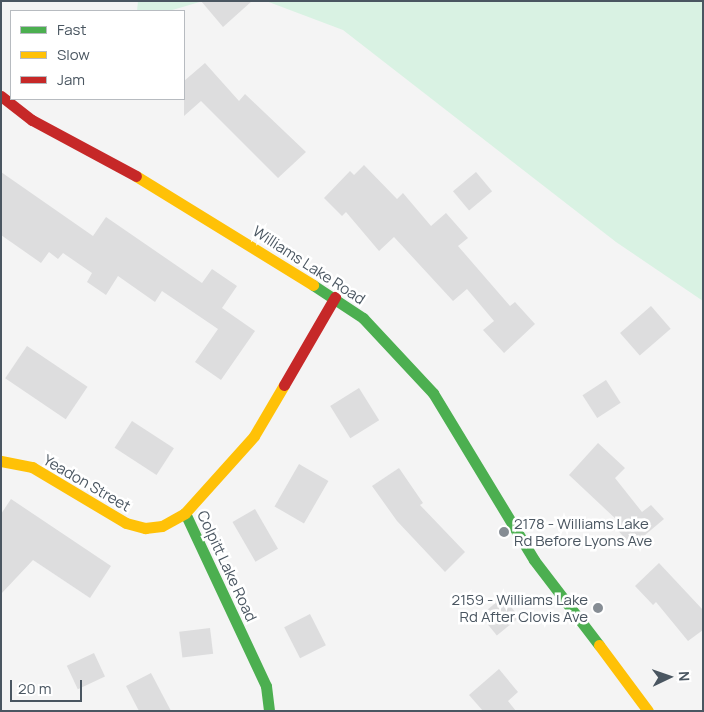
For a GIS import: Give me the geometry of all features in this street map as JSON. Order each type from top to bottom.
[{"type":"main road","name":"Williams Lake Road","points":[[1,96],[32,120],[137,176],[335,297],[363,318],[433,393],[534,560],[648,711]]},
{"type":"main road","name":"Colpitt Lake Road","points":[[269,711],[266,686],[184,512],[254,436],[335,297]]},
{"type":"main road","name":"Yeadon Street","points":[[1,461],[32,467],[136,527],[162,526],[184,512]]},
{"type":"green space","points":[[138,1],[203,1],[172,10],[137,10]]},
{"type":"green space","points":[[266,1],[703,1],[703,301],[616,242],[343,30]]},
{"type":"building","points":[[201,1],[252,1],[223,27]]},
{"type":"building","points":[[205,63],[239,101],[245,94],[306,152],[278,178],[201,101],[184,116],[185,80]]},
{"type":"building","points":[[364,165],[397,199],[403,193],[431,226],[446,213],[468,238],[458,246],[510,306],[515,302],[535,324],[504,353],[483,330],[494,321],[467,289],[453,301],[394,237],[379,251],[346,212],[342,216],[324,198],[350,171],[354,175]]},
{"type":"building","points":[[1,172],[93,236],[106,217],[202,283],[212,269],[237,286],[222,308],[255,331],[221,380],[195,362],[218,329],[162,291],[155,302],[118,276],[106,295],[87,282],[92,273],[63,253],[58,259],[49,252],[41,263],[1,235]]},
{"type":"building","points":[[476,172],[492,191],[469,210],[453,191]]},
{"type":"building","points":[[651,306],[671,329],[640,356],[620,333]]},
{"type":"building","points":[[27,346],[88,387],[66,419],[5,378]]},
{"type":"building","points":[[606,380],[621,403],[597,418],[583,395]]},
{"type":"building","points":[[359,388],[379,420],[350,438],[330,406]]},
{"type":"building","points":[[132,421],[174,448],[157,475],[115,448]]},
{"type":"building","points":[[598,443],[625,468],[615,478],[642,512],[651,505],[664,519],[632,546],[613,525],[618,521],[569,475]]},
{"type":"building","points":[[299,464],[328,481],[304,523],[275,506]]},
{"type":"building","points":[[399,468],[423,503],[420,505],[465,552],[445,572],[397,521],[372,486]]},
{"type":"building","points":[[11,499],[111,566],[90,598],[33,560],[1,594],[1,514]]},
{"type":"building","points":[[255,509],[278,549],[255,562],[232,522]]},
{"type":"building","points":[[659,563],[703,610],[703,630],[688,641],[656,602],[653,605],[635,586]]},
{"type":"building","points":[[503,597],[519,617],[497,635],[480,615]]},
{"type":"building","points":[[310,614],[326,645],[300,658],[284,627]]},
{"type":"building","points":[[210,628],[213,654],[182,658],[179,632]]},
{"type":"building","points":[[94,653],[105,677],[78,689],[67,666]]},
{"type":"building","points":[[499,669],[518,692],[508,701],[516,711],[483,711],[469,695]]},
{"type":"building","points":[[151,673],[171,711],[139,711],[126,686]]},
{"type":"traffic: fast","points":[[313,285],[363,318],[433,393],[534,560],[599,645]]},
{"type":"traffic: fast","points":[[185,513],[266,686],[269,711]]},
{"type":"traffic: slow","points":[[136,176],[313,285]]},
{"type":"traffic: slow","points":[[1,461],[32,467],[126,523],[145,528],[162,526],[185,513],[254,436],[284,385]]},
{"type":"traffic: slow","points":[[599,645],[648,711]]},
{"type":"traffic: jam","points":[[1,96],[32,120],[136,176]]},
{"type":"traffic: jam","points":[[284,385],[335,297]]},
{"type":"place","name":"2178 - Williams Lake Rd Before Lyons Ave","points":[[504,532]]},
{"type":"place","name":"2159 - Williams Lake Rd After Clovis Ave","points":[[598,608]]}]
